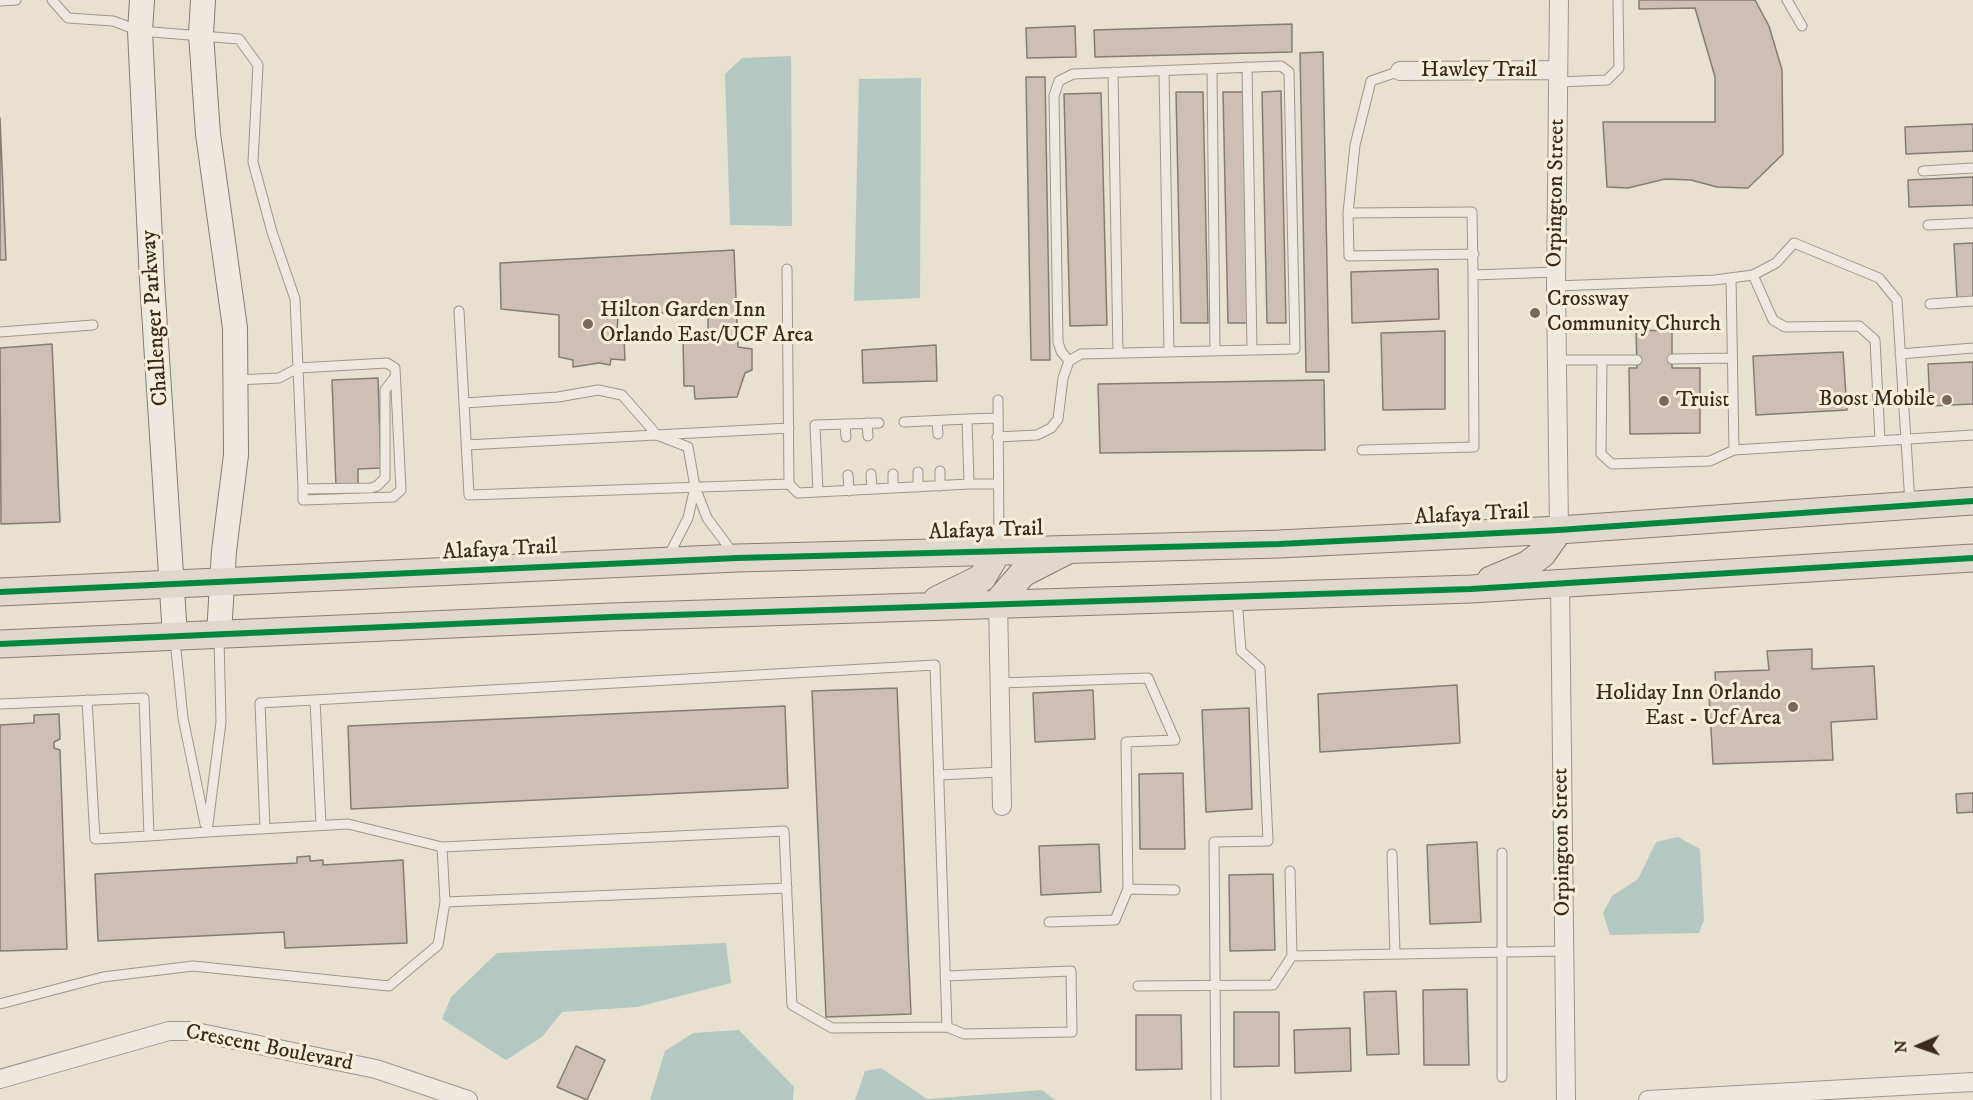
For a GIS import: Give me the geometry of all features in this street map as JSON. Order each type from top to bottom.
[{"type":"main road","name":"Challenger Parkway","points":[[142,0],[140,31],[175,636]]},
{"type":"main road","points":[[202,0],[201,34],[208,134],[235,328],[236,455],[222,582],[219,634]]},
{"type":"main road","name":"Alafaya Trail","points":[[0,592],[737,558],[999,549],[1279,544],[1558,530],[1973,501]]},
{"type":"main road","points":[[1471,589],[1527,565],[1542,554],[1558,530]]},
{"type":"main road","points":[[998,602],[1023,573],[1072,548]]},
{"type":"main road","points":[[928,605],[982,579],[999,549]]},
{"type":"main road","points":[[0,645],[998,602],[1471,589],[1973,558]]},
{"type":"street","name":"Orpington Street","points":[[1558,530],[1556,279],[1559,0]]},
{"type":"street","name":"Hawley Trail","points":[[1400,71],[1558,76]]},
{"type":"street","name":"Orpington Street","points":[[1560,583],[1566,1100]]},
{"type":"street","points":[[998,602],[1002,807]]},
{"type":"street","name":"Crescent Boulevard","points":[[0,1079],[169,1031],[191,1031],[376,1069],[468,1100]]},
{"type":"street","points":[[1648,1100],[1777,1096],[1973,1082]]},
{"type":"lane","points":[[0,1],[16,0]]},
{"type":"lane","points":[[52,0],[68,18],[113,21],[140,31],[201,34],[239,39],[258,65],[253,162],[272,232],[295,299],[298,368],[303,489],[303,500],[393,497],[401,490],[395,368],[387,363],[298,368],[279,378],[236,380]]},
{"type":"lane","points":[[1558,76],[1607,80],[1618,68],[1618,0]]},
{"type":"lane","points":[[1787,0],[1802,26]]},
{"type":"lane","points":[[997,437],[1037,435],[1051,428],[1058,419],[1063,378],[1070,360],[1081,354],[1295,348],[1289,72],[1281,66],[1074,74],[1059,81],[1054,96],[1058,342],[1061,351],[1070,360]]},
{"type":"lane","points":[[1247,68],[1252,350]]},
{"type":"lane","points":[[1212,69],[1215,350]]},
{"type":"lane","points":[[1164,71],[1169,352]]},
{"type":"lane","points":[[1400,71],[1371,81],[1355,145],[1348,213],[1350,256],[1474,254]]},
{"type":"lane","points":[[1113,72],[1118,353]]},
{"type":"lane","points":[[1923,171],[1973,168]]},
{"type":"lane","points":[[1348,213],[1472,212],[1474,447],[1362,450]]},
{"type":"lane","points":[[1928,225],[1973,223]]},
{"type":"lane","points":[[1473,274],[1556,279],[1731,278],[1753,275],[1776,263],[1794,243],[1879,278],[1897,300],[1910,504]]},
{"type":"lane","points":[[787,269],[789,484],[798,493],[998,484]]},
{"type":"lane","points":[[1753,275],[1773,320],[1785,327],[1859,326],[1875,340],[1880,441]]},
{"type":"lane","points":[[1731,278],[1734,450]]},
{"type":"lane","points":[[1930,304],[1973,301]]},
{"type":"lane","points":[[459,311],[469,495],[789,484]]},
{"type":"lane","points":[[0,332],[93,326]]},
{"type":"lane","points":[[1900,354],[1973,348]]},
{"type":"lane","points":[[1672,359],[1732,358]]},
{"type":"lane","points":[[1557,360],[1637,360]]},
{"type":"lane","points":[[1602,360],[1601,454],[1612,464],[1710,461],[1734,450],[1973,435]]},
{"type":"lane","points":[[303,489],[371,488],[378,486],[385,478],[385,390],[395,377]]},
{"type":"lane","points":[[464,403],[558,397],[598,390],[621,395],[657,435],[688,447],[695,487],[707,518],[737,558]]},
{"type":"lane","points":[[998,400],[999,549]]},
{"type":"lane","points":[[904,422],[998,418]]},
{"type":"lane","points":[[967,419],[969,484]]},
{"type":"lane","points":[[937,421],[938,434]]},
{"type":"lane","points":[[916,422],[916,434]]},
{"type":"lane","points":[[867,423],[868,436]]},
{"type":"lane","points":[[818,492],[815,425],[879,423]]},
{"type":"lane","points":[[845,424],[846,438]]},
{"type":"lane","points":[[466,445],[789,428]]},
{"type":"lane","points":[[940,471],[940,486]]},
{"type":"lane","points":[[918,472],[918,487]]},
{"type":"lane","points":[[871,474],[872,489]]},
{"type":"lane","points":[[893,474],[893,488]]},
{"type":"lane","points":[[848,475],[849,491]]},
{"type":"lane","points":[[666,561],[688,519],[695,487]]},
{"type":"lane","points":[[1216,1100],[1214,842],[1268,841],[1260,668],[1241,651],[1237,597]]},
{"type":"lane","points":[[207,832],[221,722],[219,634]]},
{"type":"lane","points":[[175,636],[183,718],[207,832]]},
{"type":"lane","points":[[265,829],[260,703],[935,665],[947,1027]]},
{"type":"lane","points":[[1000,682],[1148,678],[1175,740],[1126,742],[1128,889],[1116,920],[1049,922]]},
{"type":"lane","points":[[0,704],[144,698],[149,836]]},
{"type":"lane","points":[[87,700],[94,839],[348,824],[442,847],[784,831],[792,1005],[832,1028],[947,1027],[964,1034],[1072,1032],[1071,971],[945,976]]},
{"type":"lane","points":[[315,700],[321,825]]},
{"type":"lane","points":[[939,775],[1001,772]]},
{"type":"lane","points":[[0,1004],[103,977],[193,966],[389,986],[438,945],[445,902],[442,847]]},
{"type":"lane","points":[[1392,854],[1395,954]]},
{"type":"lane","points":[[1502,854],[1502,1077]]},
{"type":"lane","points":[[1138,986],[1273,985],[1293,956],[1290,871]]},
{"type":"lane","points":[[445,902],[787,888]]},
{"type":"lane","points":[[1128,889],[1175,890]]},
{"type":"lane","points":[[1293,956],[1564,951]]},
{"type":"water","points":[[791,56],[792,226],[730,225],[725,74],[742,58]]},
{"type":"water","points":[[921,78],[920,298],[854,301],[859,79]]},
{"type":"water","points":[[1678,837],[1700,849],[1704,920],[1699,933],[1610,935],[1603,913],[1612,896],[1638,879],[1656,842]]},
{"type":"water","points":[[726,943],[731,983],[637,1007],[562,1012],[542,1037],[506,1060],[442,1019],[451,997],[497,953]]},
{"type":"water","points":[[739,1030],[794,1087],[793,1100],[650,1100],[665,1051],[693,1033]]},
{"type":"water","points":[[881,1068],[927,1099],[1042,1090],[1055,1100],[855,1100],[865,1071]]},
{"type":"building","points":[[1639,0],[1755,0],[1769,26],[1782,70],[1783,154],[1748,188],[1717,187],[1691,180],[1665,179],[1628,188],[1607,187],[1603,122],[1715,122],[1715,77],[1695,8],[1639,9]]},
{"type":"building","points":[[1292,24],[1292,52],[1095,57],[1094,30]]},
{"type":"building","points":[[1075,26],[1076,57],[1027,58],[1026,28]]},
{"type":"building","points":[[1323,52],[1329,372],[1306,372],[1300,53]]},
{"type":"building","points":[[1026,77],[1045,77],[1050,360],[1031,360]]},
{"type":"building","points":[[1281,91],[1286,323],[1267,323],[1262,92]]},
{"type":"building","points":[[1176,92],[1203,92],[1208,323],[1181,323]]},
{"type":"building","points":[[1223,92],[1243,92],[1248,323],[1228,323]]},
{"type":"building","points":[[1101,93],[1107,325],[1070,326],[1064,94]]},
{"type":"building","points":[[0,118],[6,260],[0,260]]},
{"type":"building","points":[[1973,124],[1973,151],[1906,154],[1905,127]]},
{"type":"building","points":[[1973,177],[1973,205],[1909,207],[1908,180]]},
{"type":"building","points":[[1973,243],[1973,297],[1957,298],[1954,244]]},
{"type":"building","name":"Hilton Garden Inn Orlando East/UCF Area","points":[[734,250],[738,347],[752,349],[752,370],[745,373],[737,397],[695,399],[694,386],[684,386],[683,338],[708,336],[708,311],[618,315],[617,333],[624,337],[625,360],[611,359],[610,365],[599,363],[573,367],[573,360],[559,357],[559,315],[501,309],[500,263]]},
{"type":"building","points":[[1438,269],[1439,319],[1352,323],[1351,272]]},
{"type":"building","name":"Truist","points":[[1636,330],[1672,331],[1672,368],[1700,368],[1700,433],[1630,434],[1629,368],[1637,368]]},
{"type":"building","points":[[1445,331],[1445,409],[1383,410],[1381,333]]},
{"type":"building","points":[[52,344],[60,522],[1,524],[0,348]]},
{"type":"building","points":[[936,345],[937,381],[863,383],[862,350]]},
{"type":"building","points":[[1843,352],[1847,410],[1756,415],[1753,356]]},
{"type":"building","points":[[1973,362],[1973,404],[1930,406],[1928,364]]},
{"type":"building","points":[[378,378],[381,468],[358,469],[358,488],[336,488],[332,380]]},
{"type":"building","points":[[1324,380],[1325,450],[1100,453],[1098,384]]},
{"type":"building","name":"Holiday Inn Orlando East - Ucf Area","points":[[1812,649],[1812,669],[1874,666],[1877,719],[1831,722],[1833,760],[1713,764],[1709,695],[1716,694],[1715,672],[1769,670],[1767,651]]},
{"type":"building","points":[[1457,685],[1460,743],[1320,752],[1318,694]]},
{"type":"building","points":[[897,688],[911,1014],[826,1017],[812,691]]},
{"type":"building","points":[[1093,690],[1095,739],[1035,742],[1033,693]]},
{"type":"building","points":[[785,706],[788,788],[351,809],[348,726]]},
{"type":"building","points":[[1249,708],[1252,809],[1206,812],[1202,710]]},
{"type":"building","points":[[59,714],[60,739],[54,742],[54,748],[60,750],[67,949],[0,951],[0,725],[34,723],[34,715]]},
{"type":"building","points":[[1183,773],[1185,849],[1140,849],[1139,774]]},
{"type":"building","points":[[1973,793],[1973,812],[1957,813],[1956,794]]},
{"type":"building","points":[[1477,842],[1481,922],[1430,924],[1427,845]]},
{"type":"building","points":[[1099,844],[1101,892],[1041,895],[1039,846]]},
{"type":"building","points":[[310,856],[310,861],[323,860],[323,865],[403,860],[407,943],[285,948],[284,932],[98,941],[95,874],[297,863],[297,857]]},
{"type":"building","points":[[1273,874],[1275,950],[1230,951],[1229,875]]},
{"type":"building","points":[[1467,989],[1469,1065],[1424,1065],[1423,990]]},
{"type":"building","points":[[1396,991],[1399,1054],[1367,1055],[1364,992]]},
{"type":"building","points":[[1234,1012],[1279,1012],[1279,1066],[1234,1067]]},
{"type":"building","points":[[1136,1015],[1181,1015],[1182,1069],[1136,1070]]},
{"type":"building","points":[[1350,1028],[1351,1071],[1295,1073],[1294,1030]]},
{"type":"building","points":[[576,1046],[605,1060],[587,1100],[557,1087]]},
{"type":"cycle path","points":[[0,592],[737,558],[1279,544],[1559,530],[1973,501]]},
{"type":"cycle path","points":[[0,644],[611,617],[1471,589],[1973,558]]},
{"type":"place","name":"Crossway Community Church","points":[[1535,313]]},
{"type":"place","name":"Hilton Garden Inn Orlando East/UCF Area","points":[[588,324]]},
{"type":"place","name":"Boost Mobile","points":[[1947,400]]},
{"type":"place","name":"Truist","points":[[1664,401]]},
{"type":"place","name":"Holiday Inn Orlando East - Ucf Area","points":[[1793,707]]}]
